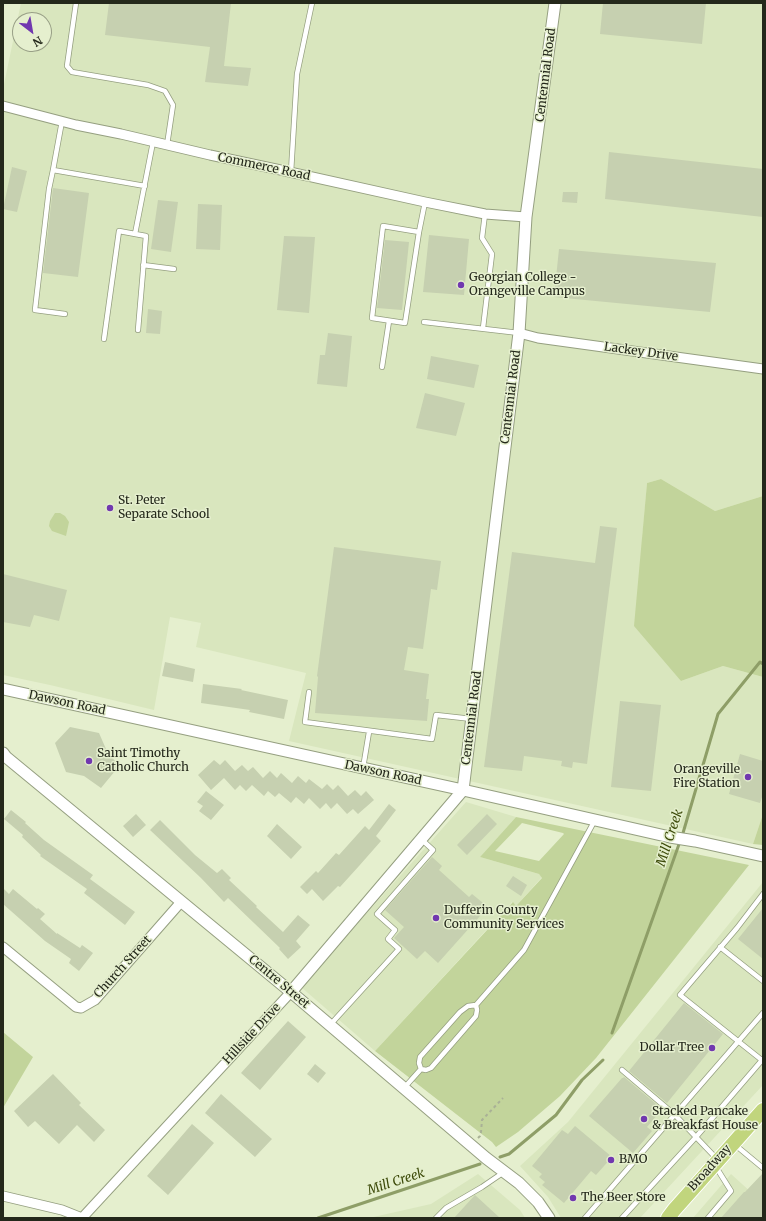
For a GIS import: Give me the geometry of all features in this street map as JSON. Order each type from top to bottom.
[{"type":"main road","name":"Broadway","points":[[670,1215],[762,1112]]},
{"type":"street","name":"Centennial Road","points":[[463,790],[519,333],[526,217],[555,3]]},
{"type":"street","name":"Commerce Road","points":[[3,106],[76,125],[424,202],[485,214],[526,217]]},
{"type":"street","name":"Lackey Drive","points":[[519,333],[538,338],[763,369]]},
{"type":"street","name":"Dawson Road","points":[[3,690],[463,790],[670,837],[696,841],[763,856]]},
{"type":"street","name":"Centre Street","points":[[3,754],[291,992],[486,1158],[519,1183],[538,1202],[549,1218]]},
{"type":"street","name":"Hillside Drive","points":[[82,1218],[291,992],[463,790]]},
{"type":"street","name":"Church Street","points":[[4,949],[76,1007],[81,1008],[95,1000],[181,902]]},
{"type":"street","points":[[3,1196],[62,1210],[82,1218]]},
{"type":"lane","points":[[76,3],[67,66],[72,72],[148,85],[165,91],[173,105],[167,145]]},
{"type":"lane","points":[[291,172],[297,74],[312,3]]},
{"type":"lane","points":[[62,121],[49,189],[35,310],[66,314]]},
{"type":"lane","points":[[135,234],[153,142]]},
{"type":"lane","points":[[53,170],[145,186]]},
{"type":"lane","points":[[419,232],[383,226],[372,318],[405,323],[424,202]]},
{"type":"lane","points":[[483,328],[492,254],[482,238],[485,214]]},
{"type":"lane","points":[[104,338],[119,231],[146,236],[138,330]]},
{"type":"lane","points":[[143,265],[174,269]]},
{"type":"lane","points":[[382,367],[388,321]]},
{"type":"lane","points":[[424,322],[519,333]]},
{"type":"lane","points":[[309,692],[305,722],[369,732],[432,739],[436,715],[472,719]]},
{"type":"lane","points":[[363,768],[369,732]]},
{"type":"lane","points":[[421,1068],[419,1063],[420,1056],[460,1012],[468,1006],[476,1005],[524,950],[596,820]]},
{"type":"lane","points":[[330,1025],[399,949],[388,939],[395,930],[378,914],[433,850],[421,839]]},
{"type":"lane","points":[[622,1218],[696,1137],[763,1060],[680,995],[737,928],[763,894]]},
{"type":"lane","points":[[720,947],[763,981]]},
{"type":"lane","points":[[421,1068],[426,1070],[431,1068],[476,1016],[476,1005]]},
{"type":"lane","points":[[585,1218],[763,1013]]},
{"type":"lane","points":[[404,1088],[421,1068]]},
{"type":"lane","points":[[622,1070],[675,1115],[696,1137],[716,1162],[731,1191],[708,1218]]},
{"type":"lane","points":[[733,1143],[763,1168]]},
{"type":"lane","points":[[436,1218],[446,1208],[504,1172]]},
{"type":"path","points":[[471,1144],[480,1136],[482,1120],[503,1098]]},
{"type":"shaded area","points":[[21,3],[763,3],[763,496],[715,511],[661,479],[647,483],[642,540],[681,681],[723,666],[763,677],[763,814],[753,844],[289,741],[306,673],[196,647],[201,623],[170,617],[154,710],[3,675],[3,89],[12,46],[12,52],[52,52],[52,12],[19,12]]},
{"type":"shaded area","points":[[661,479],[715,511],[763,496],[763,677],[723,666],[681,681],[634,626],[647,483]]},
{"type":"shaded area","points":[[55,513],[60,513],[65,516],[69,522],[66,536],[52,531],[49,526]]},
{"type":"shaded area","points":[[466,802],[516,817],[480,857],[539,874],[542,877],[516,906],[512,902],[375,1051],[301,987]]},
{"type":"shaded area","points":[[763,814],[763,845],[753,844]]},
{"type":"shaded area","points":[[516,817],[749,865],[596,1058],[560,1096],[518,1132],[496,1147],[492,1142],[375,1051],[513,902],[516,906],[542,878],[539,874],[480,857]],"holes":[[[522,823],[564,834],[539,861],[495,851]]]},
{"type":"shaded area","points":[[763,882],[763,1085],[640,1218],[561,1218],[548,1197],[520,1166],[568,1122]]},
{"type":"shaded area","points":[[3,1032],[33,1057],[3,1108]]},
{"type":"shaded area","points":[[478,1174],[520,1210],[525,1218],[369,1218],[431,1204]]},
{"type":"shaded area","points":[[731,1174],[763,1203],[763,1218],[693,1218]]},
{"type":"building","points":[[109,3],[231,3],[224,66],[251,68],[248,86],[205,82],[210,47],[105,35]]},
{"type":"building","points":[[603,3],[706,3],[702,44],[600,34]]},
{"type":"building","points":[[609,152],[763,169],[763,217],[605,199]]},
{"type":"building","points":[[12,167],[27,171],[17,212],[3,209]]},
{"type":"building","points":[[53,188],[89,193],[78,277],[43,273]]},
{"type":"building","points":[[563,192],[578,192],[577,203],[562,202]]},
{"type":"building","points":[[158,200],[178,202],[171,252],[151,249]]},
{"type":"building","points":[[198,204],[222,205],[220,250],[196,249]]},
{"type":"building","points":[[429,235],[469,239],[464,295],[423,292]]},
{"type":"building","points":[[284,236],[315,237],[309,313],[277,310]]},
{"type":"building","points":[[385,240],[409,242],[402,310],[377,308]]},
{"type":"building","points":[[559,249],[716,263],[710,312],[554,297]]},
{"type":"building","points":[[148,309],[162,311],[160,334],[146,333]]},
{"type":"building","points":[[328,333],[352,336],[347,387],[317,384],[320,355],[325,355]]},
{"type":"building","points":[[431,356],[479,365],[474,388],[427,379]]},
{"type":"building","points":[[425,393],[465,403],[456,436],[416,428]]},
{"type":"building","points":[[600,526],[617,528],[587,764],[573,762],[572,768],[561,766],[562,761],[524,756],[522,771],[484,767],[512,552],[595,563]]},
{"type":"building","points":[[334,547],[441,561],[437,590],[431,589],[423,649],[408,647],[404,670],[429,674],[426,699],[429,699],[427,721],[315,713],[317,676]]},
{"type":"building","points":[[3,574],[67,590],[59,621],[34,615],[30,627],[3,622]]},
{"type":"building","points":[[165,662],[195,669],[193,682],[162,676]]},
{"type":"building","points":[[203,684],[242,689],[241,690],[288,700],[284,719],[249,712],[250,710],[201,703]]},
{"type":"building","points":[[620,701],[661,705],[651,791],[611,787]]},
{"type":"building","name":"Saint Timothy Catholic Church","points":[[70,727],[99,733],[106,749],[114,753],[111,757],[120,765],[101,788],[84,776],[66,772],[55,743]]},
{"type":"building","name":"Orangeville Fire Station","points":[[740,754],[763,761],[763,794],[760,803],[729,794]]},
{"type":"building","points":[[214,760],[220,765],[225,760],[235,771],[242,765],[248,771],[253,767],[263,778],[270,771],[277,778],[281,773],[292,783],[298,776],[306,783],[309,779],[322,789],[327,784],[333,790],[338,785],[348,796],[355,790],[361,796],[366,791],[374,800],[358,814],[353,809],[347,814],[337,803],[331,809],[326,803],[320,809],[309,798],[304,804],[296,797],[291,803],[279,793],[275,797],[268,791],[264,796],[252,785],[246,791],[240,785],[235,790],[224,778],[211,790],[198,775]]},
{"type":"building","points":[[206,791],[224,805],[211,820],[199,811],[203,806],[197,802]]},
{"type":"building","points":[[389,804],[396,810],[376,836],[381,841],[340,887],[338,886],[323,901],[312,889],[307,894],[300,887],[316,871],[318,873],[336,853],[339,855],[365,826],[369,830]]},
{"type":"building","points":[[11,810],[26,822],[25,823],[44,840],[93,875],[90,879],[135,912],[125,925],[84,893],[87,889],[40,856],[41,855],[22,837],[23,835],[4,819]]},
{"type":"building","points":[[136,814],[146,825],[133,837],[123,826]]},
{"type":"building","points":[[487,814],[497,824],[467,855],[457,845]]},
{"type":"building","points":[[160,820],[195,855],[217,873],[222,869],[231,878],[229,880],[283,932],[298,915],[310,925],[296,941],[301,947],[288,959],[279,949],[280,948],[228,898],[224,902],[150,830]]},
{"type":"building","points":[[277,824],[302,847],[291,859],[267,836]]},
{"type":"building","name":"Dufferin County Community Services","points":[[432,857],[442,866],[439,870],[469,897],[472,894],[488,907],[438,963],[425,951],[417,959],[394,938],[404,927],[385,910]]},
{"type":"building","points":[[513,876],[527,885],[521,896],[506,886]]},
{"type":"building","points":[[3,888],[9,894],[13,889],[37,909],[38,908],[45,914],[40,919],[57,934],[80,948],[82,945],[93,953],[79,971],[69,963],[71,959],[45,941],[3,904]]},
{"type":"building","points":[[763,908],[763,959],[738,939]]},
{"type":"building","points":[[684,1003],[723,1034],[667,1103],[629,1071]]},
{"type":"building","points":[[288,1021],[306,1037],[260,1090],[241,1073]]},
{"type":"building","points":[[315,1064],[326,1073],[318,1083],[307,1074]]},
{"type":"building","points":[[53,1074],[81,1103],[79,1105],[105,1130],[94,1142],[77,1125],[59,1144],[35,1121],[28,1127],[14,1111]]},
{"type":"building","points":[[624,1077],[662,1109],[647,1127],[652,1131],[633,1153],[589,1116]]},
{"type":"building","points":[[221,1094],[272,1139],[255,1157],[205,1113]]},
{"type":"building","points":[[192,1124],[214,1143],[168,1195],[147,1176]]},
{"type":"building","points":[[575,1126],[612,1157],[596,1175],[591,1171],[564,1203],[542,1185],[545,1182],[539,1177],[542,1174],[532,1166],[562,1130],[568,1134]]},
{"type":"building","points":[[763,1173],[763,1218],[721,1218],[744,1192]]},
{"type":"building","points":[[475,1195],[500,1218],[454,1218]]},
{"type":"waterway","name":"Mill Creek","points":[[612,1033],[683,833],[718,714],[760,662],[763,664]]},
{"type":"waterway","name":"Mill Creek","points":[[500,1157],[509,1154],[556,1115],[582,1080],[603,1060]]},
{"type":"waterway","name":"Mill Creek","points":[[318,1218],[480,1164]]},
{"type":"place","name":"Georgian College - Orangeville Campus","points":[[461,285]]},
{"type":"place","name":"St. Peter Separate School","points":[[110,508]]},
{"type":"place","name":"Saint Timothy Catholic Church","points":[[89,761]]},
{"type":"place","name":"Orangeville Fire Station","points":[[748,777]]},
{"type":"place","name":"Dufferin County Community Services","points":[[436,918]]},
{"type":"place","name":"Dollar Tree","points":[[712,1048]]},
{"type":"place","name":"Stacked Pancake & Breakfast House","points":[[644,1119]]},
{"type":"place","name":"BMO","points":[[611,1160]]},
{"type":"place","name":"The Beer Store","points":[[573,1198]]}]
